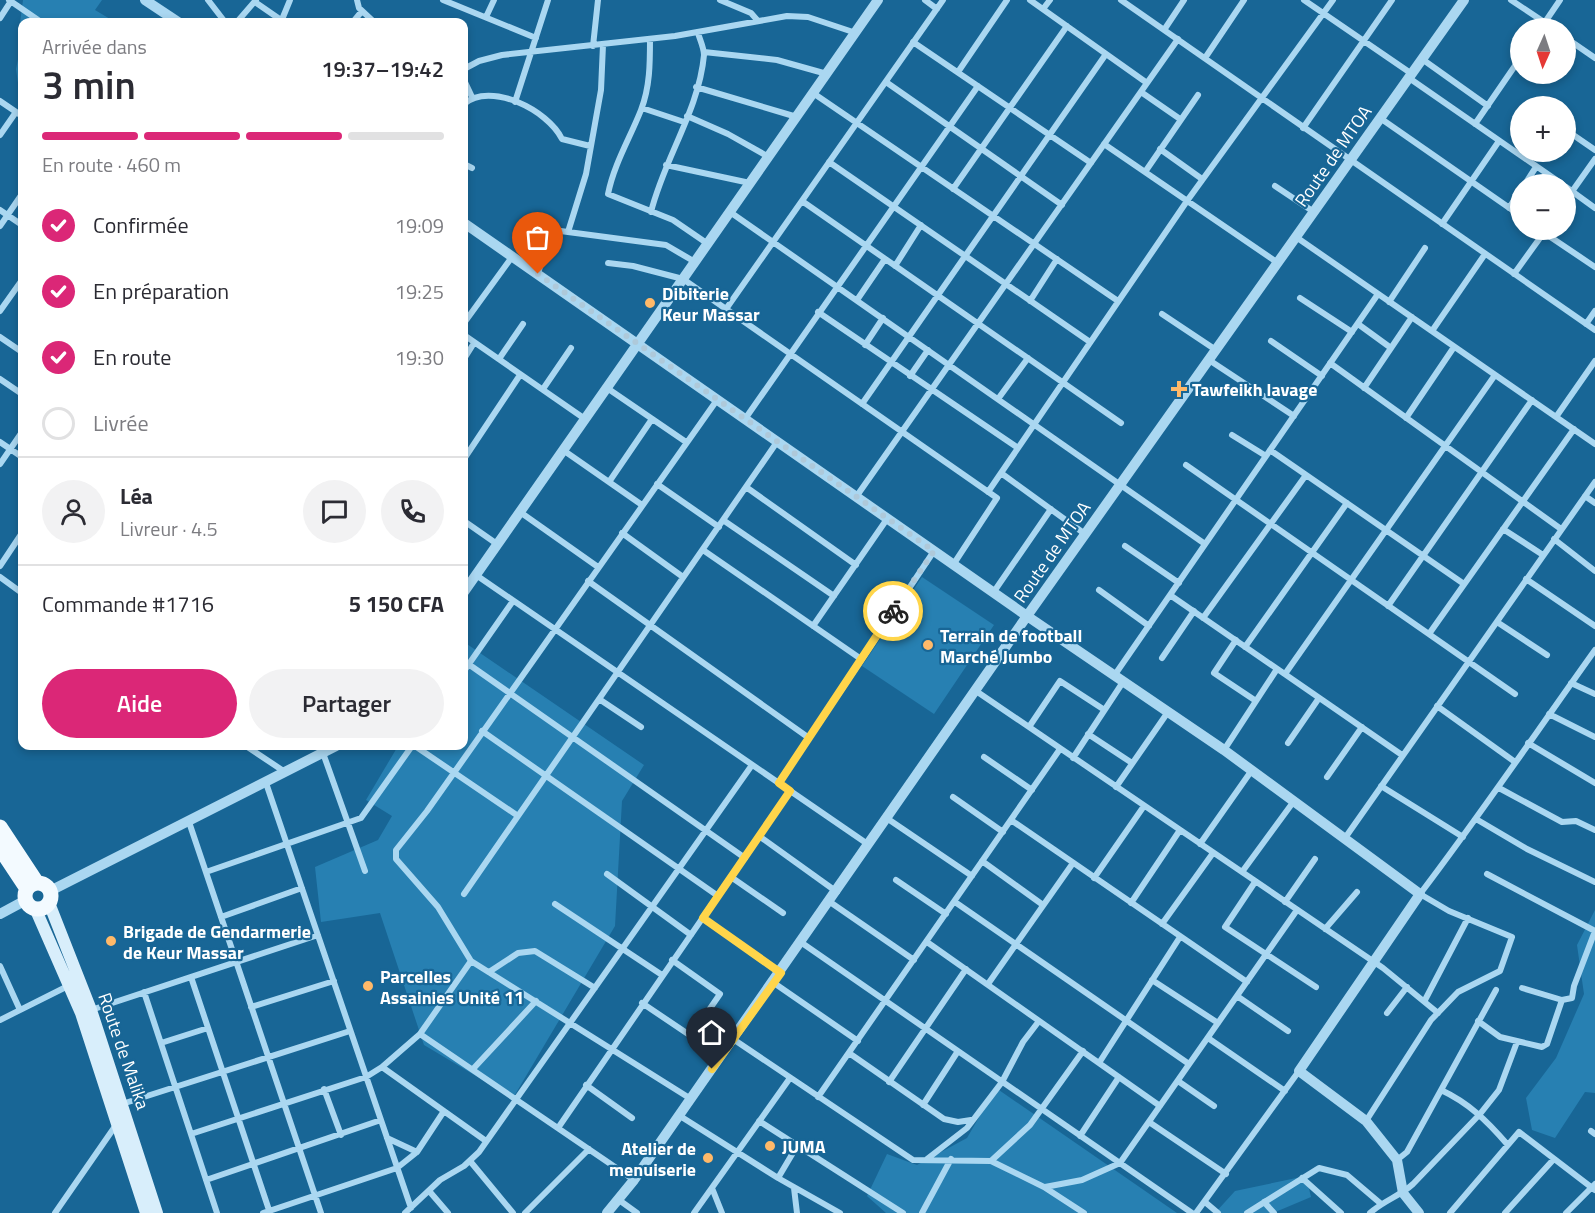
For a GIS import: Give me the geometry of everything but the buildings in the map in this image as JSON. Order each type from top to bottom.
[{"type":"main road","name":"Route de Malika","points":[[0,827],[37,896],[92,1010],[157,1213]]},
{"type":"main road","name":"Route de Malika","points":[[2,853],[37,896],[70,984],[146,1213]]},
{"type":"street","points":[[208,0],[222,18]]},
{"type":"street","points":[[282,18],[290,0]]},
{"type":"street","points":[[357,0],[362,11],[370,18]]},
{"type":"street","points":[[443,0],[536,38]]},
{"type":"street","points":[[486,17],[494,0]]},
{"type":"street","points":[[515,102],[548,0]]},
{"type":"street","points":[[593,46],[598,0]]},
{"type":"street","points":[[720,0],[752,13],[758,21]]},
{"type":"street","points":[[925,0],[937,9]]},
{"type":"street","points":[[726,309],[943,0]]},
{"type":"street","points":[[958,72],[1007,0]]},
{"type":"street","points":[[1030,0],[1147,83]]},
{"type":"street","points":[[1043,9],[1050,0]]},
{"type":"street","points":[[1164,30],[1184,0]]},
{"type":"street","points":[[1205,58],[1244,0]]},
{"type":"street","points":[[1304,0],[1547,174]]},
{"type":"street","points":[[988,492],[1202,179],[1333,0]]},
{"type":"street","points":[[1303,128],[1392,0]]},
{"type":"street","name":"Route de MTOA","points":[[607,1213],[634,1180],[774,983],[1027,616],[1464,0]]},
{"type":"street","points":[[1511,0],[1533,18]]},
{"type":"street","points":[[1548,18],[1560,0]]},
{"type":"street","points":[[0,18],[10,1],[35,18]]},
{"type":"street","points":[[150,1],[173,18]]},
{"type":"street","points":[[240,18],[255,1],[277,18]]},
{"type":"street","points":[[468,586],[877,1]]},
{"type":"street","points":[[1124,1],[1261,99],[1595,330]]},
{"type":"street","points":[[356,18],[362,11]]},
{"type":"street","points":[[468,67],[489,58],[531,51],[698,33],[795,16],[855,33]]},
{"type":"street","points":[[953,189],[1067,26]]},
{"type":"street","points":[[651,212],[666,165],[686,119],[696,87],[704,52],[698,33]]},
{"type":"street","points":[[650,39],[650,71],[642,108],[623,148],[608,194],[673,220],[708,244]]},
{"type":"street","points":[[856,497],[1178,39]]},
{"type":"street","points":[[914,42],[1091,163]]},
{"type":"street","points":[[568,232],[580,196],[602,90],[603,45]]},
{"type":"street","points":[[1576,45],[1595,58]]},
{"type":"street","points":[[704,52],[777,60],[827,74]]},
{"type":"street","points":[[862,404],[1106,54]]},
{"type":"street","points":[[1422,59],[1488,106]]},
{"type":"street","points":[[1475,124],[1510,73]]},
{"type":"street","points":[[886,82],[1062,205]]},
{"type":"street","points":[[745,419],[978,86]]},
{"type":"street","points":[[696,87],[797,117]]},
{"type":"street","points":[[468,90],[471,97]]},
{"type":"street","points":[[1141,92],[1180,119]]},
{"type":"street","points":[[468,100],[487,93],[515,102],[553,123],[562,139],[590,147]]},
{"type":"street","points":[[813,93],[1118,301]]},
{"type":"street","points":[[1145,172],[1198,95]]},
{"type":"street","points":[[0,101],[16,112],[0,135]]},
{"type":"street","points":[[642,108],[686,119],[728,134],[769,157]]},
{"type":"street","points":[[1380,118],[1509,208]]},
{"type":"street","points":[[1576,137],[1595,150]]},
{"type":"street","points":[[1442,224],[1499,141]]},
{"type":"street","points":[[1104,144],[1278,263]]},
{"type":"street","points":[[1160,149],[1202,179]]},
{"type":"street","points":[[1576,181],[1595,159]]},
{"type":"street","points":[[829,162],[1090,342]]},
{"type":"street","points":[[666,165],[750,183]]},
{"type":"street","points":[[468,166],[472,168]]},
{"type":"street","points":[[1531,174],[1536,167]]},
{"type":"street","points":[[1275,186],[1314,212]]},
{"type":"street","points":[[1576,194],[1595,208]]},
{"type":"street","points":[[0,226],[18,200]]},
{"type":"street","points":[[802,201],[1121,423]]},
{"type":"street","points":[[0,210],[18,222]]},
{"type":"street","points":[[730,212],[1205,544]]},
{"type":"street","points":[[894,266],[921,225]]},
{"type":"street","points":[[468,226],[993,593],[1224,750],[1420,894],[1435,904],[1512,937],[1500,971],[1460,990],[1438,1013],[1427,1026],[1366,1120]]},
{"type":"street","points":[[538,274],[549,233],[554,230],[666,245],[695,262]]},
{"type":"street","points":[[1296,237],[1595,444]]},
{"type":"street","points":[[1514,274],[1536,240]]},
{"type":"street","points":[[1557,240],[1595,267]]},
{"type":"street","points":[[1389,302],[1425,248]]},
{"type":"street","points":[[1432,332],[1485,254]]},
{"type":"street","points":[[468,318],[512,257]]},
{"type":"street","points":[[856,300],[885,259]]},
{"type":"street","points":[[1030,301],[1057,260]]},
{"type":"street","points":[[608,263],[633,266],[683,279],[997,498],[953,565]]},
{"type":"street","points":[[1,306],[18,288]]},
{"type":"street","points":[[1073,758],[1149,626],[1378,294]]},
{"type":"street","points":[[1300,298],[1352,332]]},
{"type":"street","points":[[1586,324],[1595,311]]},
{"type":"street","points":[[818,312],[932,392],[1018,448]]},
{"type":"street","points":[[1162,314],[1216,350]]},
{"type":"street","points":[[1364,388],[1412,317]]},
{"type":"street","points":[[865,345],[883,318]]},
{"type":"street","points":[[499,358],[523,324]]},
{"type":"street","points":[[1358,324],[1391,348]]},
{"type":"street","points":[[0,337],[18,349]]},
{"type":"street","points":[[468,338],[585,419]]},
{"type":"street","points":[[1271,341],[1322,376]]},
{"type":"street","points":[[468,352],[474,343]]},
{"type":"street","points":[[1406,418],[1454,346]]},
{"type":"street","points":[[543,389],[571,348]]},
{"type":"street","points":[[910,376],[928,350]]},
{"type":"street","points":[[998,399],[1028,358]]},
{"type":"street","points":[[1209,360],[1294,416]]},
{"type":"street","points":[[1556,417],[1595,362]]},
{"type":"street","points":[[1330,363],[1561,530]]},
{"type":"street","points":[[468,452],[520,375]]},
{"type":"street","points":[[1285,674],[1496,375]]},
{"type":"street","points":[[0,379],[18,391]]},
{"type":"street","points":[[607,388],[686,442]]},
{"type":"street","points":[[691,1100],[471,961],[438,907],[396,859],[396,850],[717,400]]},
{"type":"street","points":[[1388,606],[1532,400]]},
{"type":"street","points":[[609,482],[652,419]]},
{"type":"street","points":[[1429,634],[1574,429]]},
{"type":"street","points":[[1232,435],[1306,475],[1464,584]]},
{"type":"street","points":[[0,464],[18,438]]},
{"type":"street","points":[[0,442],[18,454]]},
{"type":"street","points":[[464,894],[777,442]]},
{"type":"street","points":[[563,450],[642,505]]},
{"type":"street","points":[[1186,465],[1515,694]]},
{"type":"street","points":[[1001,473],[1085,534]]},
{"type":"street","points":[[1203,618],[1306,475]]},
{"type":"street","points":[[1345,838],[1595,482]]},
{"type":"street","points":[[657,484],[718,527]]},
{"type":"street","points":[[746,487],[856,565]]},
{"type":"street","points":[[1585,496],[1595,503]]},
{"type":"street","points":[[1245,647],[1347,503]]},
{"type":"street","points":[[993,593],[1051,509]]},
{"type":"street","points":[[520,512],[598,567]]},
{"type":"street","points":[[813,626],[887,519]]},
{"type":"street","points":[[723,520],[834,597]]},
{"type":"street","points":[[468,523],[497,544]]},
{"type":"street","points":[[1503,529],[1543,555]]},
{"type":"street","points":[[622,533],[683,578]]},
{"type":"street","points":[[0,566],[18,539]]},
{"type":"street","points":[[1554,539],[1595,571]]},
{"type":"street","points":[[1125,546],[1179,583]]},
{"type":"street","points":[[703,550],[861,659]]},
{"type":"street","points":[[779,783],[934,551]]},
{"type":"street","points":[[476,575],[870,845]]},
{"type":"street","points":[[0,578],[18,590]]},
{"type":"street","points":[[1527,579],[1595,626]]},
{"type":"street","points":[[588,581],[808,738]]},
{"type":"street","points":[[1098,591],[1149,626]]},
{"type":"street","points":[[1170,595],[1402,755]]},
{"type":"street","points":[[468,660],[513,601]]},
{"type":"street","points":[[1162,658],[1194,611]]},
{"type":"street","points":[[1497,622],[1547,655]]},
{"type":"street","points":[[1236,640],[1214,674],[1256,701]]},
{"type":"street","points":[[1196,1213],[1299,1071],[1372,961],[1499,788],[1528,743],[1595,650]]},
{"type":"street","points":[[468,664],[745,858]]},
{"type":"street","points":[[1224,750],[1277,669]]},
{"type":"street","points":[[1029,728],[1060,681],[1065,682],[1103,709]]},
{"type":"street","points":[[1571,683],[1595,694]]},
{"type":"street","points":[[976,691],[1372,961],[1425,1000],[1438,1013]]},
{"type":"street","points":[[1288,743],[1319,698]]},
{"type":"street","points":[[599,699],[641,727]]},
{"type":"street","points":[[1437,706],[1515,762]]},
{"type":"street","points":[[1116,787],[1168,712]]},
{"type":"street","points":[[1549,714],[1595,737]]},
{"type":"street","points":[[1327,777],[1362,727]]},
{"type":"street","points":[[482,731],[718,896]]},
{"type":"street","points":[[1088,734],[1132,763]]},
{"type":"street","points":[[1528,743],[1595,783]]},
{"type":"street","points":[[818,1097],[1060,748]]},
{"type":"street","points":[[252,750],[286,773]]},
{"type":"street","points":[[0,914],[189,822],[329,750]]},
{"type":"street","points":[[206,872],[361,818],[411,750]]},
{"type":"street","points":[[420,750],[518,816]]},
{"type":"street","points":[[323,753],[365,872]]},
{"type":"street","points":[[984,757],[1032,790]]},
{"type":"street","points":[[266,783],[397,1168],[408,1211],[440,1180],[470,1161],[486,1141],[752,765]]},
{"type":"street","points":[[1200,844],[1252,770]]},
{"type":"street","points":[[1381,786],[1463,837]]},
{"type":"street","points":[[1499,788],[1562,822],[1576,821],[1595,830]]},
{"type":"street","points":[[558,1128],[790,791]]},
{"type":"street","points":[[953,797],[1003,832]]},
{"type":"street","points":[[1242,872],[1294,801]]},
{"type":"street","points":[[1094,878],[1144,806]]},
{"type":"street","points":[[888,819],[972,876]]},
{"type":"street","points":[[1476,819],[1527,849],[1595,882]]},
{"type":"street","points":[[1011,820],[1247,982]]},
{"type":"street","points":[[189,822],[321,1213]]},
{"type":"street","points":[[1131,903],[1180,830]]},
{"type":"street","points":[[759,836],[837,892]]},
{"type":"street","points":[[1162,924],[1213,853]]},
{"type":"street","points":[[1285,902],[1315,859]]},
{"type":"street","points":[[982,861],[1043,905]]},
{"type":"street","points":[[988,984],[1073,863]]},
{"type":"street","points":[[607,874],[691,935]]},
{"type":"street","points":[[1487,874],[1595,931],[1574,986],[1572,998],[1562,1000],[1522,988]]},
{"type":"street","points":[[731,877],[783,913]]},
{"type":"street","points":[[896,880],[946,914]]},
{"type":"street","points":[[1255,882],[1225,927],[1316,987]]},
{"type":"street","points":[[221,917],[302,888]]},
{"type":"street","points":[[1325,930],[1357,892]]},
{"type":"street","points":[[830,902],[914,960]]},
{"type":"street","points":[[955,902],[1190,1064]]},
{"type":"street","points":[[555,904],[662,975]]},
{"type":"street","points":[[1044,1187],[1082,1180],[1120,1163],[1297,910]]},
{"type":"street","points":[[703,918],[781,973]]},
{"type":"street","points":[[1425,1000],[1468,918]]},
{"type":"street","points":[[92,1010],[318,935]]},
{"type":"street","points":[[1099,1063],[1180,937]]},
{"type":"street","points":[[927,942],[1160,1106]]},
{"type":"street","points":[[802,943],[1192,1213]]},
{"type":"street","points":[[489,972],[519,953],[535,951],[595,988]]},
{"type":"street","points":[[642,1003],[691,1036],[697,1028],[720,994],[672,960]]},
{"type":"street","points":[[191,1134],[283,1102],[366,1077],[382,1067],[420,1034],[471,961]]},
{"type":"street","points":[[0,966],[20,1010]]},
{"type":"street","points":[[889,1082],[966,969]]},
{"type":"street","points":[[191,977],[254,1165],[267,1212],[397,1168],[417,1152],[444,1112]]},
{"type":"street","points":[[1152,980],[1218,1023]]},
{"type":"street","points":[[252,1007],[334,981]]},
{"type":"street","points":[[774,983],[858,1041]]},
{"type":"street","points":[[0,1020],[70,984]]},
{"type":"street","points":[[1387,1012],[1407,987]]},
{"type":"street","points":[[1397,1160],[1407,1152],[1496,990]]},
{"type":"street","points":[[144,992],[217,1213]]},
{"type":"street","points":[[1237,996],[1288,1031]]},
{"type":"street","points":[[1478,1022],[1490,1032],[1517,1042],[1542,1047],[1547,1044],[1562,1000]]},
{"type":"street","points":[[473,1069],[536,1001]]},
{"type":"street","points":[[927,1160],[934,1151],[961,1134],[1002,1082],[1023,1042],[1039,1021]]},
{"type":"street","points":[[161,1043],[208,1028]]},
{"type":"street","points":[[122,1104],[350,1031]]},
{"type":"street","points":[[420,1034],[634,1180]]},
{"type":"street","points":[[1208,1038],[1285,1091]]},
{"type":"street","points":[[734,1039],[913,1160],[991,1161],[1044,1187],[1084,1213]]},
{"type":"street","points":[[1370,1213],[1380,1203],[1403,1193],[1480,1114],[1503,1081],[1517,1042]]},
{"type":"street","points":[[923,1104],[958,1051]]},
{"type":"street","points":[[991,1161],[1030,1125],[1083,1051]]},
{"type":"street","points":[[849,1053],[889,1082],[951,1121],[971,1120]]},
{"type":"street","points":[[382,1067],[486,1141]]},
{"type":"street","points":[[1299,1071],[1366,1120],[1397,1160],[1403,1193],[1419,1213]]},
{"type":"street","points":[[1080,1136],[1119,1077]]},
{"type":"street","points":[[695,1213],[790,1078]]},
{"type":"street","points":[[1178,1081],[1214,1106]]},
{"type":"street","points":[[586,1085],[632,1118]]},
{"type":"street","points":[[324,1089],[341,1135]]},
{"type":"street","points":[[1441,1090],[1464,1101],[1480,1114],[1508,1144]]},
{"type":"street","points":[[680,1116],[777,1178],[840,1213]]},
{"type":"street","points":[[206,1180],[381,1120]]},
{"type":"street","points":[[759,1121],[903,1213]]},
{"type":"street","points":[[1149,1122],[1226,1174]]},
{"type":"street","points":[[55,1213],[117,1123]]},
{"type":"street","points":[[1450,1213],[1519,1132],[1553,1160],[1594,1187],[1566,1213]]},
{"type":"street","points":[[387,1138],[417,1152]]},
{"type":"street","points":[[777,1178],[797,1146]]},
{"type":"street","points":[[525,1213],[589,1149]]},
{"type":"street","points":[[922,1213],[951,1159]]},
{"type":"street","points":[[1505,1213],[1553,1160]]},
{"type":"street","points":[[470,1161],[513,1213]]},
{"type":"street","points":[[1247,1213],[1319,1168],[1347,1175],[1380,1203]]},
{"type":"street","points":[[1302,1178],[1341,1213]]},
{"type":"street","points":[[712,1188],[722,1213]]},
{"type":"street","points":[[794,1188],[797,1213]]},
{"type":"street","points":[[430,1192],[448,1213]]},
{"type":"street","points":[[619,1200],[637,1213]]},
{"type":"street","points":[[1205,1202],[1218,1213]]},
{"type":"street","points":[[1263,1202],[1274,1213]]},
{"type":"shaded area","points":[[23,0],[102,0],[95,10],[108,18],[21,18]]},
{"type":"shaded area","points":[[18,59],[18,83],[16,69]]},
{"type":"shaded area","name":"Terrain de football Marché Jumbo","points":[[922,577],[994,625],[934,714],[862,666]]},
{"type":"shaded area","points":[[468,645],[644,765],[622,801],[615,926],[513,1098],[424,1045],[380,913],[321,922],[315,867],[378,840],[392,816],[366,800],[396,750],[468,750]]},
{"type":"shaded area","points":[[1595,910],[1595,1093],[1585,1092],[1555,1138],[1532,1130],[1526,1098],[1556,1058],[1584,994],[1577,945]]},
{"type":"shaded area","points":[[996,1088],[1177,1213],[886,1213],[867,1196],[887,1154],[917,1165],[967,1138]]},
{"type":"shaded area","points":[[1306,1176],[1311,1197],[1273,1213],[1215,1213],[1235,1191]]},
{"type":"way so far","points":[[538,274],[934,551],[893,611]]},
{"type":"place","name":"Dibiterie Keur Massar","points":[[650,303]]},
{"type":"place","name":"Tawfeikh lavage","points":[[1179,389]]},
{"type":"place","name":"Terrain de football Marché Jumbo","points":[[928,645]]},
{"type":"place","name":"Brigade de Gendarmerie de Keur Massar","points":[[111,941]]},
{"type":"place","name":"Parcelles Assainies Unité 11","points":[[368,986]]},
{"type":"place","name":"JUMA","points":[[770,1146]]},
{"type":"place","name":"Atelier de menuiserie","points":[[708,1158]]},
{"type":"route","points":[[712,1069],[781,973],[703,918],[790,791],[779,783],[893,611]]}]
